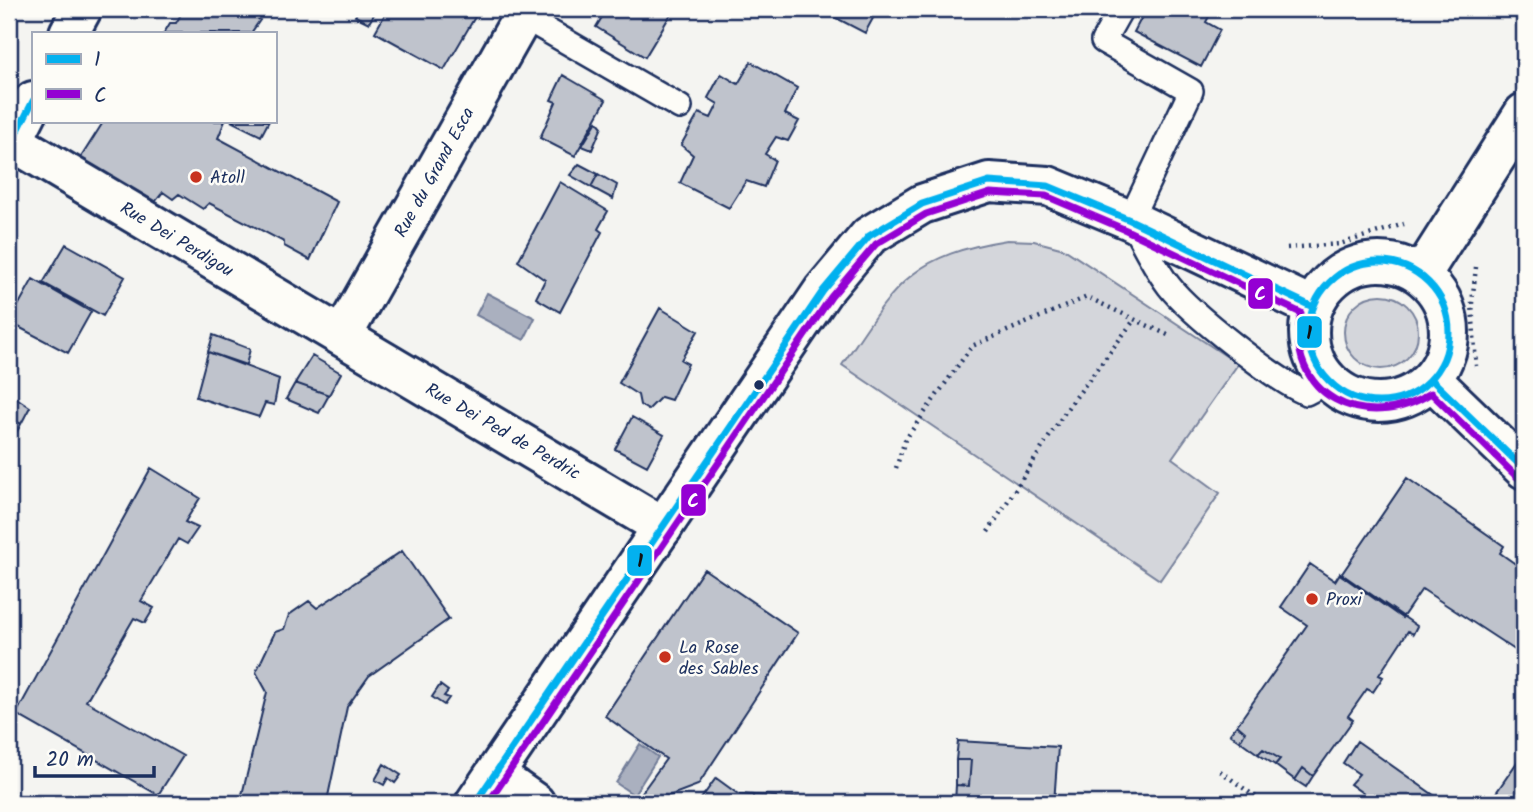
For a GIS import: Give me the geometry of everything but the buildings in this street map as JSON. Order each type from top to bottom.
[{"type":"street","points":[[70,32],[82,9]]},
{"type":"street","name":"Rue du Grand Esca","points":[[342,336],[524,12]]},
{"type":"street","points":[[10,144],[32,103]]},
{"type":"street","points":[[1421,275],[1524,113]]},
{"type":"street","name":"Rue Dei Perdigou","points":[[10,144],[342,336]]},
{"type":"street","points":[[535,803],[485,789],[823,291],[869,236],[922,204],[989,182],[1048,186],[1130,220],[1313,307]]},
{"type":"street","points":[[1372,261],[1398,264],[1421,275],[1437,291],[1447,311],[1450,333],[1446,355],[1432,380],[1400,400],[1381,403],[1353,397],[1329,381],[1314,359],[1309,333],[1313,307],[1326,285],[1347,269],[1372,261]]},
{"type":"street","name":"Rue Dei Ped de Perdric","points":[[342,336],[663,527]]},
{"type":"street","points":[[1432,380],[1524,469]]},
{"type":"lane","points":[[1121,9],[1103,41],[1191,91],[1130,220],[1169,287],[1286,385],[1306,393],[1329,381]]},
{"type":"lane","points":[[524,12],[680,107]]},
{"type":"path","points":[[1279,247],[1340,244],[1401,227],[1409,221]]},
{"type":"path","points":[[1478,372],[1475,363],[1472,278],[1479,258]]},
{"type":"path","points":[[896,468],[905,440],[972,346],[1087,297],[1172,337]]},
{"type":"path","points":[[988,532],[1067,409],[1135,319]]},
{"type":"path","points":[[1220,771],[1264,803]]},
{"type":"shaded area","points":[[1007,240],[1034,241],[1064,249],[1238,364],[1172,458],[1220,493],[1160,580],[842,365],[891,295],[907,279],[946,255]]},
{"type":"shaded area","points":[[1381,295],[1402,301],[1412,311],[1418,332],[1412,353],[1402,363],[1381,369],[1360,363],[1350,353],[1344,332],[1350,311],[1360,301]]},
{"type":"water","points":[[487,293],[535,318],[524,340],[476,315]]},
{"type":"water","points":[[640,744],[658,757],[634,795],[616,783]]},
{"type":"transit line","name":"1","points":[[9,148],[32,103]]},
{"type":"transit line","name":"1","points":[[475,803],[823,291],[869,236],[922,204],[989,182],[1048,186],[1130,220],[1313,307]]},
{"type":"transit line","name":"C","points":[[488,803],[831,297],[876,244],[926,214],[990,193],[1046,196],[1126,230],[1301,313],[1299,342],[1305,366],[1317,385],[1335,400],[1357,408],[1381,410],[1406,405],[1431,393],[1517,477]]},
{"type":"transit line","name":"1","points":[[1379,262],[1406,267],[1428,283],[1444,305],[1449,332],[1444,359],[1428,381],[1406,397],[1379,402],[1352,397],[1330,381],[1314,359],[1309,332],[1314,305],[1330,283],[1352,267],[1379,262]]},
{"type":"transit line","name":"1","points":[[1432,380],[1524,469]]},
{"type":"place","name":"Atoll","points":[[196,177]]},
{"type":"place","name":"Proxi","points":[[1312,599]]},
{"type":"place","name":"La Rose des Sables","points":[[665,657]]}]
